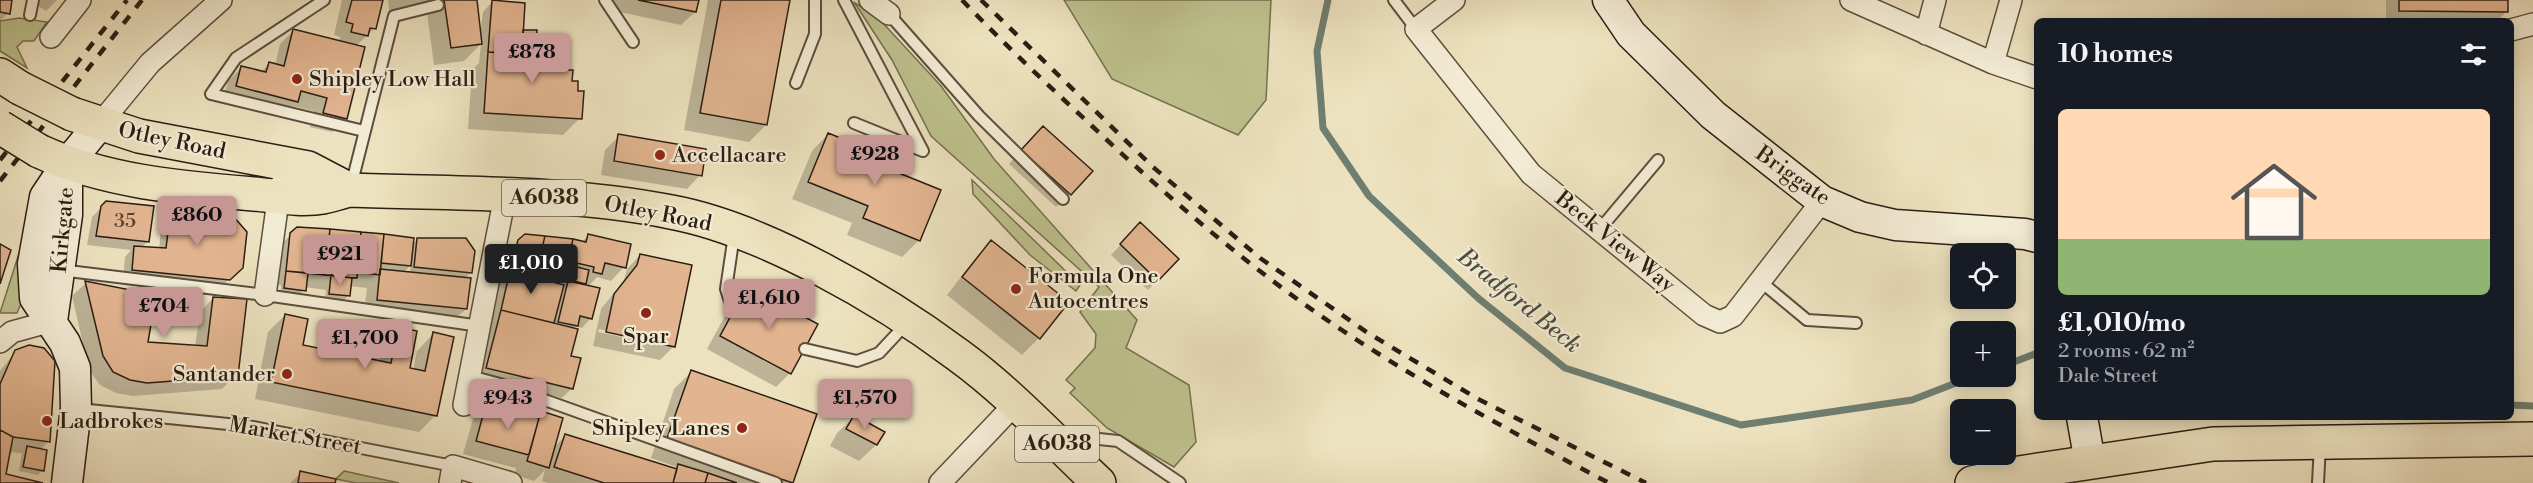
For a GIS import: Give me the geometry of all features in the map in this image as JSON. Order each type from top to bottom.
[{"type":"main road","name":"Briggate","points":[[1608,0],[1631,34],[1713,115],[1822,201],[1860,216],[1895,225],[2034,236]]},
{"type":"main road","name":"Otley Road","points":[[10,81],[86,120],[139,136],[283,163],[322,174],[350,190]]},
{"type":"main road","points":[[53,158],[86,120]]},
{"type":"main road","name":"Otley Road","points":[[0,127],[53,158],[132,181],[279,196],[322,197],[350,190],[505,196],[626,205],[708,220],[799,258],[881,303],[959,355],[1099,483]]},
{"type":"main road","name":"Kirkgate","points":[[52,321],[69,199],[53,158]]},
{"type":"main road","name":"Kirkgate","points":[[53,158],[33,264],[35,298],[65,342],[75,368],[76,408],[67,483]]},
{"type":"main road","points":[[2083,420],[2090,462]]},
{"type":"main road","points":[[1971,483],[2019,473],[2213,444],[2533,439]]},
{"type":"street","points":[[51,37],[80,0]]},
{"type":"street","points":[[86,120],[221,0]]},
{"type":"street","points":[[870,0],[889,14]]},
{"type":"street","points":[[1416,30],[1454,0]]},
{"type":"street","points":[[1851,0],[1993,63],[2034,77]]},
{"type":"street","points":[[1926,34],[1935,0]]},
{"type":"street","points":[[1993,63],[2011,0]]},
{"type":"street","points":[[2514,29],[2533,24]]},
{"type":"street","name":"Beck View Way","points":[[1416,30],[1531,174],[1704,315],[1720,322],[1733,316],[1822,201]]},
{"type":"street","points":[[265,296],[283,163]]},
{"type":"street","points":[[464,405],[505,196]]},
{"type":"street","points":[[0,342],[12,332],[52,321]]},
{"type":"street","points":[[940,483],[1015,404]]},
{"type":"street","name":"Market Street","points":[[452,475],[512,483]]},
{"type":"lane","points":[[30,15],[33,0]]},
{"type":"lane","points":[[324,0],[236,58],[211,94],[364,130]]},
{"type":"lane","points":[[604,0],[633,42]]},
{"type":"lane","points":[[796,83],[815,34],[815,0]]},
{"type":"lane","points":[[844,0],[923,150],[854,123]]},
{"type":"lane","points":[[1394,0],[1416,30]]},
{"type":"lane","points":[[350,190],[394,16],[438,5]]},
{"type":"lane","points":[[889,14],[979,116],[1063,199]]},
{"type":"lane","points":[[1600,229],[1658,160]]},
{"type":"lane","points":[[733,310],[726,289],[735,231]]},
{"type":"lane","points":[[60,270],[480,326]]},
{"type":"lane","points":[[1760,281],[1807,320],[1856,322]]},
{"type":"lane","points":[[804,349],[857,361],[879,353],[908,321]]},
{"type":"lane","points":[[470,376],[500,384],[776,483]]},
{"type":"lane","name":"Market Street","points":[[76,408],[257,427],[452,475]]},
{"type":"lane","points":[[1046,433],[1118,441],[1180,483]]},
{"type":"lane","points":[[2318,483],[2320,442]]},
{"type":"green space","points":[[1064,0],[1271,0],[1266,100],[1238,135],[1112,79]]},
{"type":"green space","points":[[854,2],[882,22],[941,86],[994,159],[1137,320],[1126,348],[1189,385],[1196,442],[1174,467],[1107,428],[1070,393],[1075,388],[1066,380],[1095,348],[1096,334],[1080,312],[1099,287],[931,136],[892,60]]},
{"type":"green space","points":[[19,18],[47,22],[34,41],[23,41],[17,47],[27,68],[0,51],[0,21]]},
{"type":"green space","points":[[972,180],[1080,285],[1076,291],[1030,255],[973,194]]},
{"type":"green space","points":[[21,247],[24,255],[18,271],[22,301],[17,313],[0,313]]},
{"type":"green space","points":[[344,471],[399,483],[356,483],[336,479]]},
{"type":"building","points":[[0,0],[12,0],[10,14],[0,12]]},
{"type":"building","points":[[352,0],[383,0],[376,29],[370,28],[368,36],[351,32],[353,24],[346,22]]},
{"type":"building","points":[[444,0],[477,0],[482,44],[451,48]]},
{"type":"building","points":[[492,0],[525,3],[522,54],[488,52]]},
{"type":"building","points":[[638,0],[699,0],[696,12]]},
{"type":"building","points":[[721,0],[790,0],[767,125],[700,113]]},
{"type":"building","points":[[2399,0],[2508,0],[2508,12],[2399,11]]},
{"type":"building","name":"Shipley Low Hall","points":[[293,29],[365,47],[347,119],[323,113],[327,98],[301,91],[298,102],[236,86],[241,66],[266,72],[269,62],[284,66]]},
{"type":"building","points":[[523,30],[537,30],[535,54],[569,56],[568,70],[573,70],[572,81],[578,81],[578,91],[584,91],[582,119],[484,113],[488,52],[522,54]]},
{"type":"building","points":[[1043,126],[1093,171],[1071,195],[1021,150]]},
{"type":"building","points":[[828,133],[893,159],[889,169],[941,190],[920,241],[863,218],[868,206],[808,182]]},
{"type":"building","name":"Accellacare","points":[[618,134],[706,149],[702,176],[614,161]]},
{"type":"building","points":[[106,201],[154,206],[149,242],[96,236],[101,206]]},
{"type":"building","points":[[171,208],[233,216],[247,232],[243,268],[230,280],[132,270],[134,246],[166,248]]},
{"type":"building","points":[[1140,222],[1179,259],[1158,281],[1120,244]]},
{"type":"building","points":[[297,227],[330,229],[325,275],[286,271],[290,233]]},
{"type":"building","points":[[330,229],[361,232],[357,278],[325,275]]},
{"type":"building","points":[[361,232],[384,234],[380,275],[357,272]]},
{"type":"building","points":[[384,234],[414,238],[411,266],[381,263]]},
{"type":"building","points":[[525,234],[545,236],[537,268],[512,262],[518,240]]},
{"type":"building","points":[[588,234],[631,244],[626,268],[605,263],[602,274],[593,272],[594,267],[568,261],[573,239],[586,242]]},
{"type":"building","points":[[545,236],[573,239],[565,273],[537,268]]},
{"type":"building","points":[[417,238],[466,238],[475,251],[472,273],[414,267]]},
{"type":"building","name":"Formula One Autocentres","points":[[991,240],[1069,302],[1040,339],[962,277]]},
{"type":"building","points":[[0,244],[11,250],[0,284]]},
{"type":"building","name":"Spar","points":[[640,254],[692,265],[675,347],[606,332],[614,294],[637,265]]},
{"type":"building","points":[[512,262],[532,267],[530,276],[564,285],[554,323],[501,310]]},
{"type":"building","points":[[569,265],[589,270],[586,284],[565,279]]},
{"type":"building","points":[[380,269],[471,278],[467,309],[377,300]]},
{"type":"building","points":[[286,271],[308,273],[306,291],[284,288]]},
{"type":"building","points":[[331,275],[352,278],[350,296],[329,294]]},
{"type":"building","points":[[85,281],[156,295],[148,342],[207,346],[213,297],[247,299],[238,376],[147,383],[130,380],[113,372],[103,356]]},
{"type":"building","points":[[568,281],[600,288],[592,319],[580,316],[578,326],[558,322]]},
{"type":"building","points":[[747,286],[818,324],[791,374],[720,336]]},
{"type":"building","points":[[501,310],[578,329],[571,356],[581,358],[573,389],[486,368]]},
{"type":"building","points":[[285,314],[308,319],[303,345],[391,363],[398,327],[417,331],[410,368],[425,371],[433,332],[454,337],[437,416],[271,382]]},
{"type":"building","points":[[29,345],[44,348],[55,361],[50,442],[13,437],[0,430],[0,384],[15,350]]},
{"type":"building","name":"Shipley Lanes","points":[[691,370],[817,414],[793,483],[666,441]]},
{"type":"building","points":[[486,404],[539,418],[529,455],[476,441]]},
{"type":"building","points":[[541,411],[563,418],[549,468],[527,461]]},
{"type":"building","points":[[854,415],[885,432],[877,445],[846,429]]},
{"type":"building","points":[[0,430],[13,437],[6,474],[43,483],[0,483]]},
{"type":"building","points":[[565,434],[677,469],[673,483],[604,483],[554,467]]},
{"type":"building","points":[[27,446],[47,450],[44,471],[23,467]]},
{"type":"building","points":[[678,464],[708,473],[705,483],[673,483]]},
{"type":"building","points":[[300,471],[336,479],[335,483],[298,483]]},
{"type":"building","points":[[708,473],[737,483],[705,483]]},
{"type":"waterway","name":"Bradford Beck","points":[[1328,0],[1317,51],[1323,128],[1369,196],[1478,298],[1565,368],[1741,425],[1912,400],[1950,385]]},
{"type":"waterway","name":"Bradford Beck","points":[[2016,361],[2034,354]]},
{"type":"waterway","name":"Bradford Beck","points":[[2514,405],[2533,406]]},
{"type":"railway","points":[[0,160],[127,0]]},
{"type":"railway","points":[[0,181],[142,0]]},
{"type":"railway","points":[[962,0],[1026,64],[1143,173],[1222,241],[1304,304],[1415,376],[1609,483]]},
{"type":"railway","points":[[981,0],[1153,167],[1260,258],[1368,333],[1478,399],[1646,483]]},
{"type":"place","name":"Shipley Low Hall","points":[[297,79]]},
{"type":"place","name":"Accellacare","points":[[660,155]]},
{"type":"place","name":"Formula One Autocentres","points":[[1016,289]]},
{"type":"place","name":"Spar","points":[[646,313]]},
{"type":"place","name":"Santander","points":[[287,374]]},
{"type":"place","name":"Ladbrokes","points":[[47,421]]},
{"type":"place","name":"Shipley Lanes","points":[[742,428]]}]
